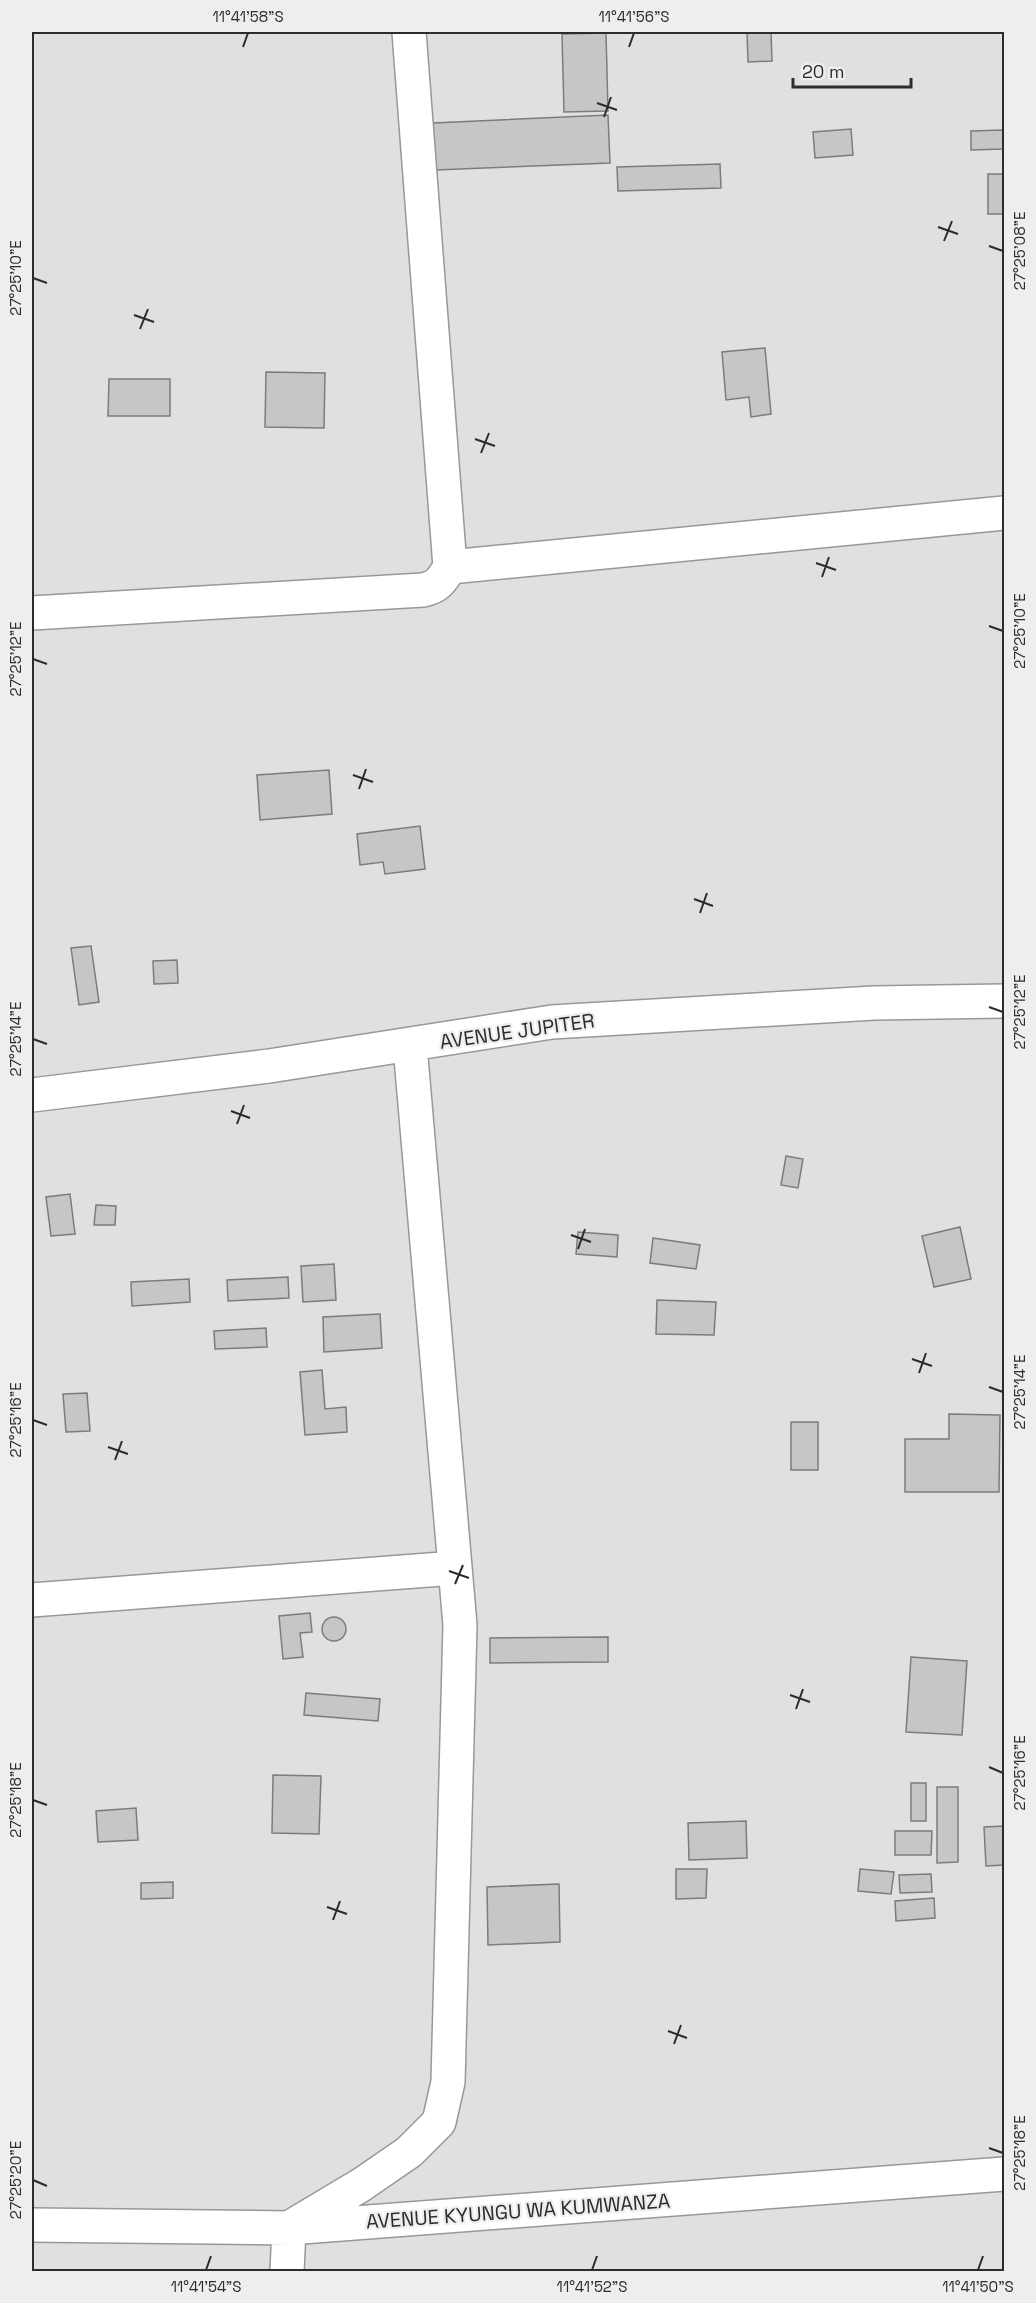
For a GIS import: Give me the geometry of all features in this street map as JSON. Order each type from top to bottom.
[{"type":"street","points":[[32,613],[423,590],[435,587],[450,567],[409,32]]},
{"type":"street","points":[[450,567],[1005,513]]},
{"type":"street","name":"AVENUE JUPITER","points":[[32,1095],[258,1068],[552,1022],[874,1003],[1005,1001]]},
{"type":"street","points":[[287,2271],[289,2228],[361,2185],[409,2152],[439,2122],[448,2082],[460,1625],[410,1046]]},
{"type":"street","points":[[32,1600],[455,1568]]},
{"type":"street","name":"AVENUE KYUNGU WA KUMWANZA","points":[[32,2225],[289,2228],[1005,2174]]},
{"type":"building","points":[[747,32],[771,32],[772,61],[748,62]]},
{"type":"building","points":[[606,33],[608,111],[564,112],[562,34]]},
{"type":"building","points":[[608,115],[610,163],[435,170],[433,123]]},
{"type":"building","points":[[851,129],[853,155],[815,158],[813,132]]},
{"type":"building","points":[[1003,130],[1003,149],[971,150],[971,131]]},
{"type":"building","points":[[720,164],[721,188],[618,191],[617,167]]},
{"type":"building","points":[[988,174],[1004,174],[1004,214],[988,214]]},
{"type":"building","points":[[765,348],[771,414],[751,417],[749,397],[726,400],[722,352]]},
{"type":"building","points":[[266,372],[325,373],[324,428],[265,427]]},
{"type":"building","points":[[109,379],[170,379],[170,416],[108,416]]},
{"type":"building","points":[[329,770],[332,814],[260,820],[257,775]]},
{"type":"building","points":[[420,826],[425,869],[385,874],[383,862],[360,865],[357,834]]},
{"type":"building","points":[[91,946],[99,1002],[79,1005],[71,948]]},
{"type":"building","points":[[177,960],[178,983],[154,984],[153,961]]},
{"type":"building","points":[[786,1156],[803,1159],[798,1188],[781,1185]]},
{"type":"building","points":[[70,1194],[75,1234],[51,1236],[46,1197]]},
{"type":"building","points":[[96,1205],[116,1206],[115,1225],[94,1225]]},
{"type":"building","points":[[960,1227],[971,1279],[934,1287],[922,1236]]},
{"type":"building","points":[[578,1232],[618,1235],[617,1257],[576,1254]]},
{"type":"building","points":[[653,1238],[700,1245],[696,1269],[650,1263]]},
{"type":"building","points":[[334,1264],[336,1300],[303,1302],[301,1266]]},
{"type":"building","points":[[288,1277],[289,1298],[228,1301],[227,1280]]},
{"type":"building","points":[[189,1279],[190,1302],[132,1306],[131,1282]]},
{"type":"building","points":[[657,1300],[716,1302],[714,1335],[656,1334]]},
{"type":"building","points":[[380,1314],[382,1348],[324,1352],[323,1317]]},
{"type":"building","points":[[266,1328],[267,1347],[215,1349],[214,1331]]},
{"type":"building","points":[[322,1370],[325,1409],[346,1407],[347,1432],[305,1435],[300,1372]]},
{"type":"building","points":[[87,1393],[90,1431],[66,1432],[63,1394]]},
{"type":"building","points":[[949,1414],[1000,1415],[999,1492],[905,1492],[905,1439],[949,1439]]},
{"type":"building","points":[[791,1422],[818,1422],[818,1470],[791,1470]]},
{"type":"building","points":[[310,1613],[312,1632],[300,1633],[303,1657],[283,1659],[279,1616]]},
{"type":"building","points":[[334,1617],[339,1618],[345,1624],[345,1634],[339,1640],[334,1641],[329,1640],[323,1634],[322,1629],[323,1624],[329,1618]]},
{"type":"building","points":[[608,1637],[608,1662],[490,1663],[490,1638]]},
{"type":"building","points":[[911,1657],[967,1661],[962,1735],[906,1732]]},
{"type":"building","points":[[306,1693],[380,1699],[378,1721],[304,1715]]},
{"type":"building","points":[[273,1775],[321,1776],[319,1834],[272,1833]]},
{"type":"building","points":[[911,1783],[926,1783],[926,1821],[911,1821]]},
{"type":"building","points":[[937,1787],[958,1787],[958,1862],[937,1863]]},
{"type":"building","points":[[136,1808],[138,1840],[98,1842],[96,1811]]},
{"type":"building","points":[[746,1821],[747,1858],[689,1860],[688,1823]]},
{"type":"building","points":[[1004,1826],[1004,1865],[986,1866],[984,1827]]},
{"type":"building","points":[[895,1831],[932,1831],[931,1855],[895,1855]]},
{"type":"building","points":[[676,1869],[707,1869],[706,1898],[676,1899]]},
{"type":"building","points":[[860,1869],[894,1872],[891,1894],[858,1891]]},
{"type":"building","points":[[931,1874],[932,1892],[900,1893],[899,1875]]},
{"type":"building","points":[[173,1882],[173,1898],[141,1899],[141,1883]]},
{"type":"building","points":[[559,1884],[560,1942],[488,1945],[487,1887]]},
{"type":"building","points":[[934,1898],[935,1918],[896,1921],[895,1901]]}]
